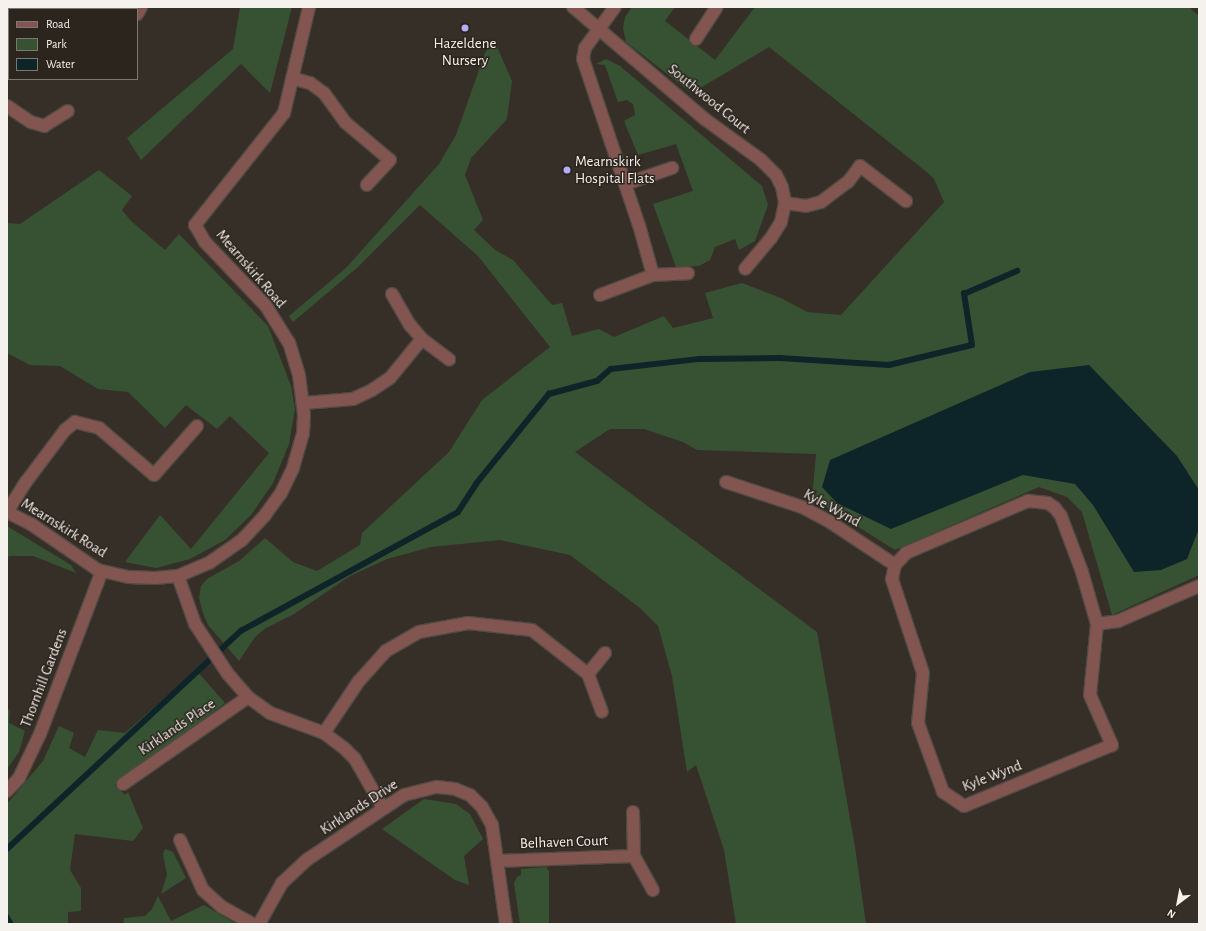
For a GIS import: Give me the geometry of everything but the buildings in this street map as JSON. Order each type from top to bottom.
[{"type":"street","name":"Mearnskirk Road","points":[[7,512],[31,524],[82,561],[102,571],[128,578],[178,576],[209,563],[242,540],[265,515],[280,493],[293,468],[303,434],[304,403],[299,375],[289,343],[266,306],[205,242],[195,225],[278,123],[284,113],[309,7]]},
{"type":"street","name":"Southwood Court","points":[[573,7],[599,27],[706,120],[761,160],[776,174],[782,187],[785,203],[780,222],[771,238],[745,269]]},
{"type":"street","points":[[615,7],[585,48],[584,59],[653,275]]},
{"type":"street","points":[[696,39],[717,7]]},
{"type":"street","points":[[292,78],[310,83],[324,92],[346,123],[390,160],[367,185]]},
{"type":"street","points":[[9,110],[31,122],[44,126],[68,111]]},
{"type":"street","points":[[785,203],[806,206],[821,202],[848,182],[860,166],[906,201]]},
{"type":"street","points":[[625,184],[672,168]]},
{"type":"street","points":[[600,295],[653,275],[688,273]]},
{"type":"street","points":[[392,294],[410,325],[422,340],[449,359]]},
{"type":"street","points":[[304,403],[353,399],[372,390],[390,378],[422,340]]},
{"type":"street","points":[[7,512],[26,482],[65,430],[75,422],[99,428],[154,475],[197,426]]},
{"type":"street","name":"Kyle Wynd","points":[[726,482],[802,507],[830,522],[895,565]]},
{"type":"street","name":"Kyle Wynd","points":[[1028,501],[1048,503],[1061,516],[1082,572],[1097,624],[1090,695],[1112,746],[964,806],[943,792],[918,723],[923,673],[911,629],[892,579],[895,565],[906,553],[1028,501]]},
{"type":"street","name":"Thornhill Gardens","points":[[7,791],[19,778],[40,734],[102,571]]},
{"type":"street","points":[[178,576],[193,618],[208,646],[248,697],[281,718],[324,733],[355,759],[383,808]]},
{"type":"street","points":[[1097,624],[1118,621],[1199,586]]},
{"type":"street","points":[[324,733],[371,666],[386,650],[419,632],[468,623],[532,630],[588,674],[602,712]]},
{"type":"street","points":[[588,674],[605,653]]},
{"type":"street","name":"Kirklands Place","points":[[123,784],[248,697]]},
{"type":"street","name":"Kirklands Drive","points":[[260,923],[282,883],[292,872],[383,808],[404,795],[420,789],[456,789],[470,795],[482,807],[492,825],[506,924]]},
{"type":"street","points":[[633,812],[634,856],[653,890]]},
{"type":"street","points":[[180,840],[203,890],[222,907],[260,923]]},
{"type":"street","name":"Belhaven Court","points":[[497,861],[634,856]]},
{"type":"green space","points":[[240,7],[292,7],[270,93],[241,64],[141,160],[127,138],[233,49]]},
{"type":"green space","points":[[632,7],[675,7],[665,21],[715,60],[755,7],[1189,7],[1199,16],[1199,575],[1112,615],[1082,512],[1067,497],[1039,487],[895,550],[812,498],[816,454],[697,450],[683,442],[644,429],[610,429],[575,452],[817,632],[855,847],[866,924],[736,924],[724,850],[696,765],[687,772],[672,676],[658,626],[640,608],[570,555],[500,540],[431,547],[387,559],[350,576],[294,614],[266,628],[255,637],[239,661],[208,625],[199,598],[201,586],[207,579],[239,561],[265,538],[293,562],[317,571],[360,545],[362,533],[449,452],[482,400],[550,347],[478,256],[420,205],[358,267],[293,322],[289,316],[346,268],[439,164],[456,135],[485,53],[494,40],[512,81],[507,119],[471,158],[465,175],[483,220],[474,230],[495,250],[513,260],[552,305],[562,303],[572,336],[599,329],[614,337],[664,316],[673,328],[713,318],[705,293],[742,283],[781,298],[807,312],[841,315],[944,202],[934,179],[928,173],[769,47],[692,93],[626,42],[623,28],[625,17]]},
{"type":"green space","points":[[606,59],[620,66],[762,186],[768,205],[755,241],[739,250],[735,239],[715,247],[710,260],[699,266],[676,267],[653,204],[693,191],[676,144],[638,155],[624,121],[635,115],[633,104],[627,100],[618,102],[605,65],[596,64]]},
{"type":"green space","points":[[99,170],[132,196],[122,210],[131,221],[165,250],[179,234],[268,326],[291,386],[295,409],[289,444],[273,483],[251,515],[225,540],[190,559],[156,568],[125,562],[160,515],[191,549],[269,453],[230,416],[217,429],[186,405],[165,428],[128,392],[98,389],[60,366],[30,365],[7,353],[7,223],[20,224]]},
{"type":"green space","points":[[7,526],[71,565],[76,573],[33,556],[9,556],[7,559]]},
{"type":"green space","points":[[196,670],[225,703],[115,785],[125,795],[128,792],[143,828],[133,841],[75,834],[70,870],[81,888],[81,911],[68,912],[68,924],[7,924],[7,804],[43,761],[59,726],[74,733],[69,748],[85,757],[98,730],[125,733]]},
{"type":"green space","points":[[7,709],[10,710],[9,723],[25,731],[19,752],[7,769]]},
{"type":"green space","points":[[424,799],[456,804],[470,814],[483,839],[464,856],[469,885],[455,880],[382,829]]},
{"type":"green space","points":[[165,849],[173,852],[186,878],[161,894],[167,875],[163,854]]},
{"type":"green space","points":[[546,867],[549,871],[549,924],[520,924],[514,883],[517,877],[521,875],[521,869]]},
{"type":"green space","points":[[158,896],[171,921],[204,905],[236,924],[123,924],[124,918],[145,916],[152,909]]},
{"type":"water","points":[[1089,365],[1177,456],[1199,490],[1198,531],[1187,559],[1161,570],[1134,572],[1093,505],[1075,484],[1023,475],[891,529],[837,503],[822,487],[830,460],[1030,372]]},
{"type":"waterway","points":[[7,849],[241,631],[458,512],[476,484],[549,394],[597,381],[611,369],[699,359],[780,358],[889,365],[972,345],[964,294],[1017,271]]},
{"type":"waterway","points":[[7,917],[11,924]]},
{"type":"place","name":"Hazeldene Nursery","points":[[465,28]]},
{"type":"place","name":"Mearnskirk Hospital Flats","points":[[567,170]]}]
